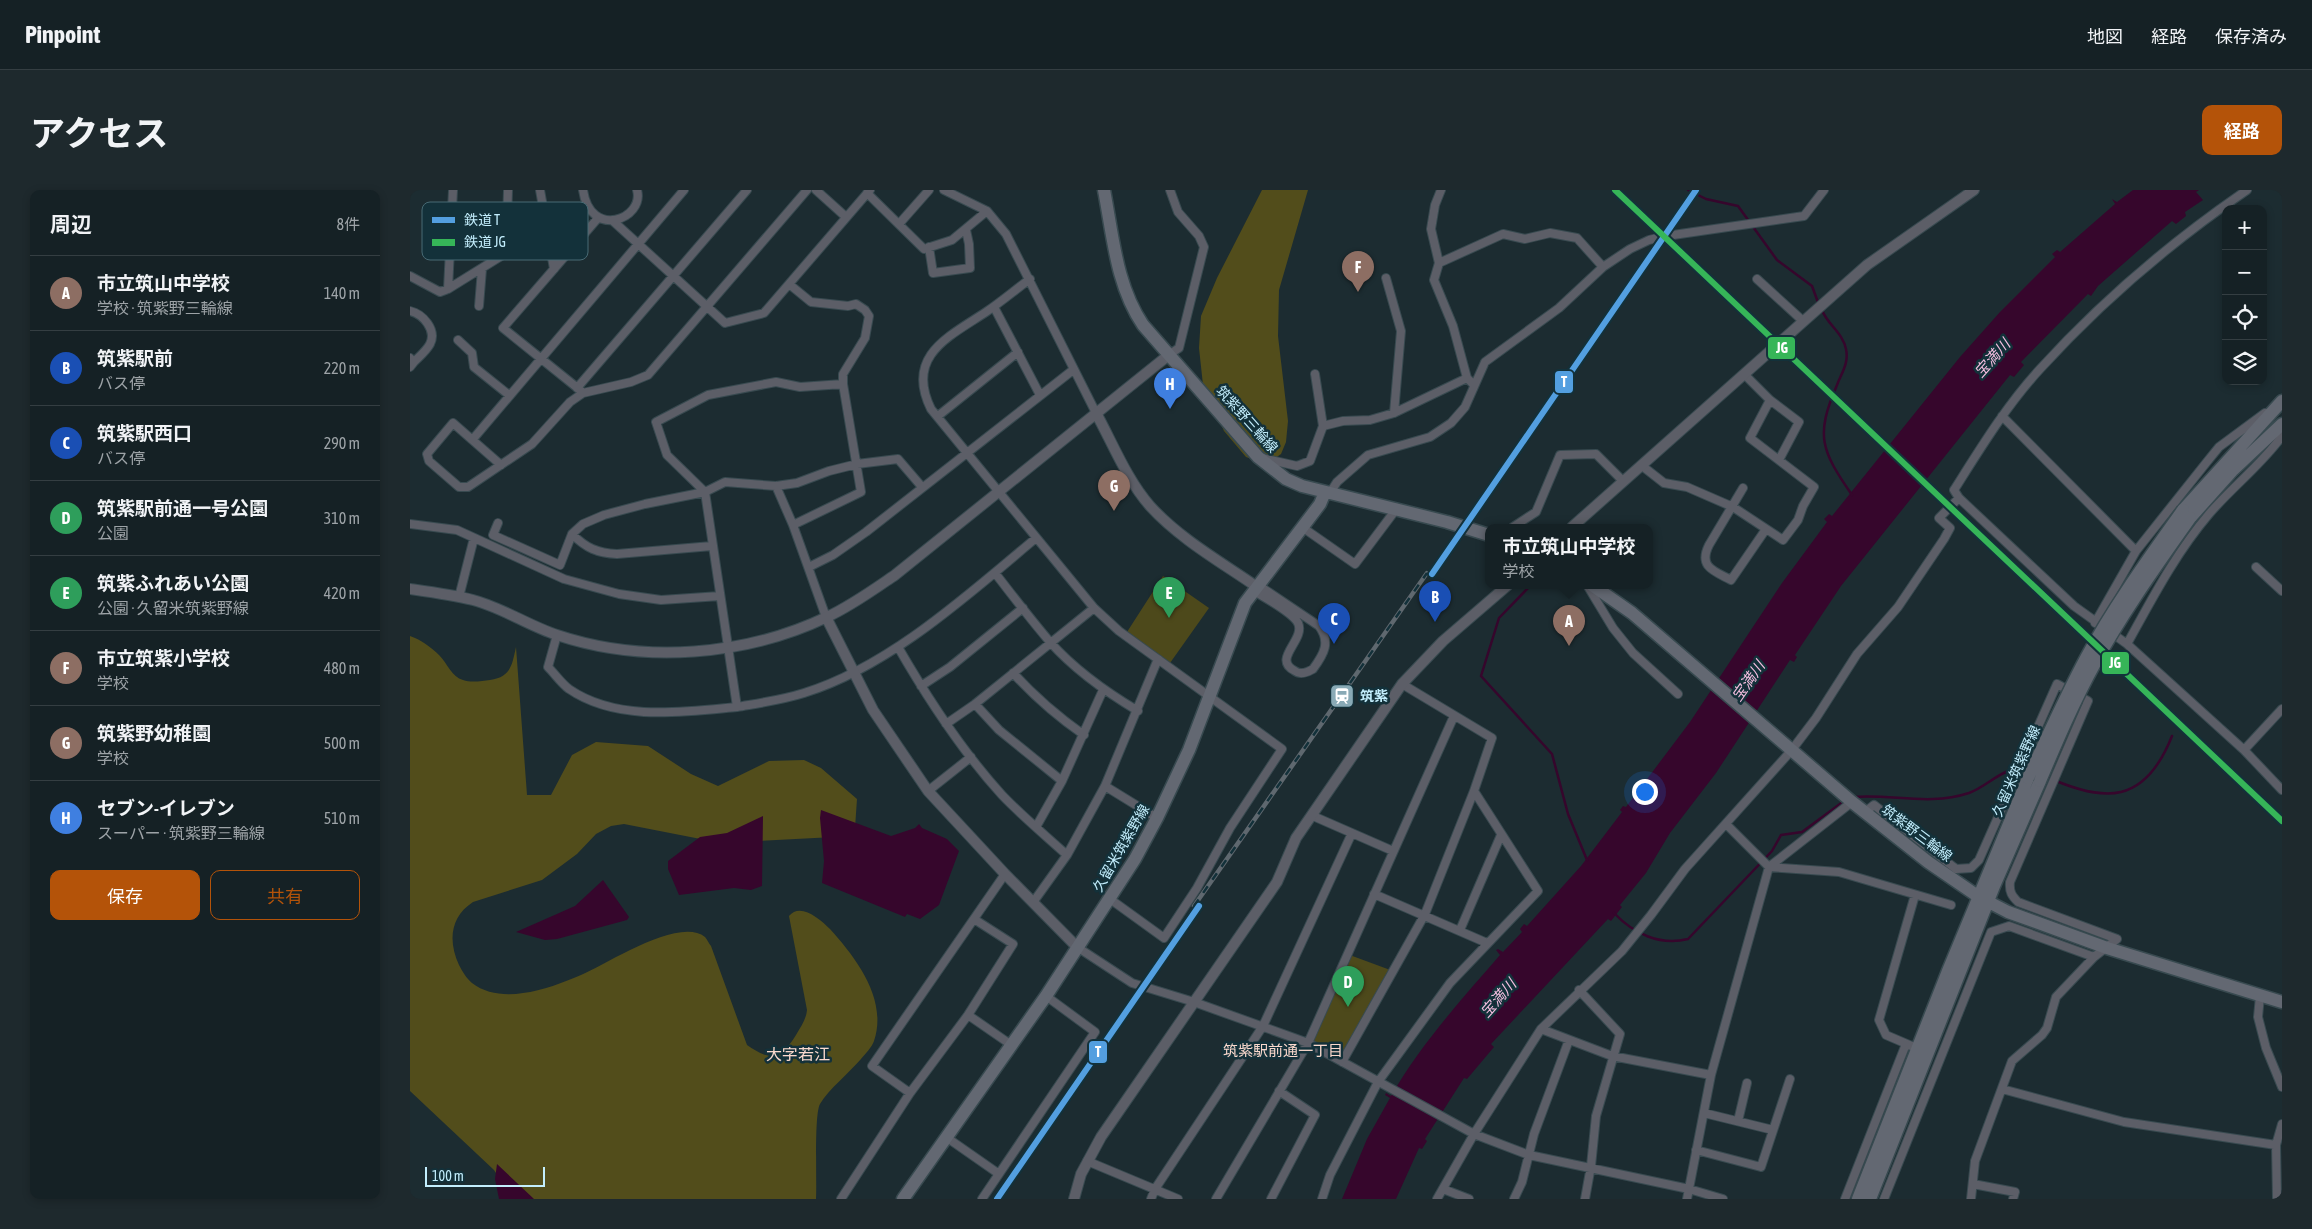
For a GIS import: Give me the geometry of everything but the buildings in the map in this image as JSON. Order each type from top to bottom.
[{"type":"main road","name":"筑紫野三輪線","points":[[1104,190],[1118,264],[1131,306],[1143,325],[1258,457],[1286,479],[1328,493],[1460,525],[1485,534]]},
{"type":"main road","name":"久留米筑紫野線","points":[[1858,1199],[1917,1048],[1984,899],[2034,780],[2096,662],[2187,514],[2280,403]]},
{"type":"main road","name":"久留米筑紫野線","points":[[2187,514],[2282,424]]},
{"type":"main road","name":"久留米筑紫野線","points":[[903,1199],[1010,1044],[1046,996],[1110,899],[1158,818],[1189,750],[1245,603],[1328,493]]},
{"type":"main road","name":"筑紫野三輪線","points":[[1598,589],[1632,613],[1852,802],[1928,862],[1984,899],[2008,912],[2107,948],[2282,1002]]},
{"type":"main road","name":"久留米筑紫野線","points":[[1870,1199],[1917,1048]]},
{"type":"street","points":[[583,190],[587,202]]},
{"type":"street","points":[[588,206],[590,212],[598,218],[613,221],[621,219],[635,208],[638,195],[637,190]]},
{"type":"street","points":[[473,439],[684,190]]},
{"type":"street","points":[[501,465],[453,423],[427,454],[429,461],[460,487],[468,487],[501,465],[532,444],[570,402],[672,276],[747,190]]},
{"type":"street","points":[[562,260],[503,328],[580,390],[631,382],[648,375],[807,190]]},
{"type":"street","points":[[816,190],[846,217]]},
{"type":"street","points":[[899,224],[928,190]]},
{"type":"street","points":[[944,190],[987,211],[1006,234],[1096,414],[1129,475],[1149,504],[1176,531],[1256,588],[1298,622],[1299,634],[1287,655],[1287,663],[1296,672],[1301,673],[1313,669],[1325,649],[1326,637],[1323,631],[1319,626],[1256,588]]},
{"type":"street","points":[[410,589],[475,600],[557,635],[599,646],[628,650],[688,652],[727,648],[780,634],[826,617],[858,600],[894,575],[1179,348],[1204,247],[1199,236],[1178,212],[1170,190]]},
{"type":"street","points":[[1441,190],[1435,205],[1430,229],[1439,263],[1434,280],[1453,326],[1467,378],[1474,385]]},
{"type":"street","points":[[1328,493],[1337,482],[1368,455],[1430,437],[1451,423],[1465,407],[1485,362],[1560,308],[1603,267],[1630,249],[1649,240],[1682,233],[1744,226],[1758,222],[1804,216],[1824,190]]},
{"type":"street","points":[[1575,524],[1867,265],[1974,190]]},
{"type":"street","points":[[2247,190],[2186,234],[2118,290],[2039,370],[2002,416],[1954,490],[1959,498],[2074,606],[2095,623],[2127,644],[2244,750],[2282,790]]},
{"type":"street","points":[[613,221],[725,323],[764,313],[868,191],[924,249],[952,240],[987,211]]},
{"type":"street","points":[[588,230],[598,218]]},
{"type":"street","points":[[929,247],[933,273],[970,268],[970,244],[966,230]]},
{"type":"street","points":[[1439,263],[1503,234],[1525,238],[1550,233],[1576,238],[1603,267]]},
{"type":"street","points":[[448,290],[450,260]]},
{"type":"street","points":[[410,276],[440,292],[448,290],[496,260]]},
{"type":"street","points":[[552,260],[554,269]]},
{"type":"street","points":[[479,306],[482,269]]},
{"type":"street","points":[[1386,278],[1401,331],[1394,413]]},
{"type":"street","points":[[1757,279],[1803,321]]},
{"type":"street","points":[[1030,280],[994,307],[944,339],[934,350],[924,364],[921,382],[925,397],[931,408],[967,453],[1094,608],[1119,631],[1282,749],[1230,828],[1197,888],[1164,938],[1110,899]]},
{"type":"street","points":[[789,284],[812,302],[848,306],[856,304],[865,310],[869,316],[865,338],[844,374],[843,384],[861,492],[793,525]]},
{"type":"street","points":[[994,307],[1040,395]]},
{"type":"street","points":[[410,311],[425,319],[432,332],[430,344],[412,363]]},
{"type":"street","points":[[458,340],[472,353],[474,367],[509,395]]},
{"type":"street","points":[[938,416],[1018,352]]},
{"type":"street","points":[[808,567],[834,555],[866,532],[1073,370]]},
{"type":"street","points":[[1258,457],[1297,466],[1310,461],[1323,426],[1315,374]]},
{"type":"street","points":[[1744,374],[1770,400],[1799,422],[1779,460]]},
{"type":"street","points":[[1323,426],[1343,421],[1370,420],[1394,413],[1467,378]]},
{"type":"street","points":[[737,708],[705,492],[667,455],[656,422],[708,395],[776,382],[800,387],[843,384]]},
{"type":"street","points":[[1641,465],[1664,482],[1687,487],[1733,507],[1784,540],[1798,520],[1802,506],[1814,487],[1750,438],[1770,400]]},
{"type":"street","points":[[2095,623],[2136,551],[2220,447],[2280,403]]},
{"type":"street","points":[[2002,416],[2136,551]]},
{"type":"street","points":[[2127,644],[2174,561],[2208,515],[2270,452],[2282,436]]},
{"type":"street","points":[[1518,524],[1536,512],[1560,455],[1596,454],[1621,478]]},
{"type":"street","points":[[498,523],[493,535],[560,565],[572,534],[583,524],[604,515],[645,504],[705,492],[726,482],[776,486],[797,483],[829,471],[857,464],[898,459],[922,487]]},
{"type":"street","points":[[776,486],[793,525],[826,617],[873,710],[928,791],[1005,874],[1078,946],[1132,983],[1194,1002],[1308,1043],[1474,1134],[1529,1155],[1591,1166],[1723,1199]]},
{"type":"street","points":[[1743,488],[1705,553],[1709,568],[1731,580],[1766,529]]},
{"type":"street","points":[[1437,1199],[1474,1134],[1541,1029],[1579,990],[1622,951],[1685,869],[1791,751],[1816,718],[1857,654],[1898,606],[1944,539],[1950,528],[1939,518],[1959,498]]},
{"type":"street","points":[[1302,527],[1355,564],[1396,508]]},
{"type":"street","points":[[410,524],[457,530],[564,580],[619,594],[661,600],[720,596]]},
{"type":"street","points":[[572,534],[586,548],[601,553],[617,554],[712,546]]},
{"type":"street","points":[[460,598],[474,538]]},
{"type":"street","points":[[557,635],[548,667],[568,688],[604,706],[654,712],[690,712],[737,708],[805,693],[853,671],[898,647],[1036,538]]},
{"type":"street","points":[[2256,567],[2282,592]]},
{"type":"street","points":[[995,572],[1051,643],[1103,690],[1138,711]]},
{"type":"street","points":[[1074,1199],[1087,1161],[1277,882],[1296,838],[1313,816],[1402,684],[1443,641],[1503,589]]},
{"type":"street","points":[[1589,589],[1613,628],[1633,653],[1678,694]]},
{"type":"street","points":[[920,686],[950,667],[1023,608]]},
{"type":"street","points":[[946,724],[975,704],[1094,608]]},
{"type":"street","points":[[898,647],[920,686],[971,757],[1002,795],[1067,855]]},
{"type":"street","points":[[1034,901],[1067,855],[1105,786],[1138,711],[1158,659]]},
{"type":"street","points":[[1013,673],[1051,711],[1084,735]]},
{"type":"street","points":[[1342,1062],[1425,914],[1474,791],[1492,738],[1402,684]]},
{"type":"street","points":[[1866,812],[1874,805],[1956,869],[1971,868],[1979,860],[2057,684],[2088,701],[2010,882],[2009,889],[2012,896],[2018,902],[2117,940],[2094,957],[2056,997],[2047,1028],[2028,1049],[2012,1061],[1975,1161],[1971,1199]]},
{"type":"street","points":[[1036,828],[1062,781],[1103,690]]},
{"type":"street","points":[[975,704],[1017,746],[1062,781]]},
{"type":"street","points":[[2244,750],[2282,709]]},
{"type":"street","points":[[1216,1199],[1308,1043],[1454,716]]},
{"type":"street","points":[[928,791],[971,757]]},
{"type":"street","points":[[1105,786],[1158,818]]},
{"type":"street","points":[[1322,1199],[1330,1175],[1381,1084],[1450,983],[1538,891],[1474,791]]},
{"type":"street","points":[[1686,1199],[1711,1075],[1769,867],[1852,802]]},
{"type":"street","points":[[1313,816],[1393,851]]},
{"type":"street","points":[[1726,824],[1769,867],[1839,872],[1951,905]]},
{"type":"street","points":[[1151,1199],[1155,1189],[1263,1026],[1352,833]]},
{"type":"street","points":[[1460,930],[1501,835]]},
{"type":"street","points":[[910,1093],[872,1066],[1005,874]]},
{"type":"street","points":[[1374,894],[1425,914],[1487,943]]},
{"type":"street","points":[[1845,1199],[1917,1048],[1886,1035],[1878,1020],[1915,895]]},
{"type":"street","points":[[840,1199],[910,1093],[968,1015],[1013,944],[974,919]]},
{"type":"street","points":[[1884,1199],[1990,932],[2009,926],[2094,957]]},
{"type":"street","points":[[1579,990],[1620,1034],[1596,1116],[1591,1166],[1585,1199]]},
{"type":"street","points":[[982,1199],[1095,1032],[1046,996]]},
{"type":"street","points":[[2260,996],[2258,1017],[2266,1048],[2282,1086]]},
{"type":"street","points":[[968,1015],[1010,1044]]},
{"type":"street","points":[[1541,1029],[1612,1056],[1711,1075]]},
{"type":"street","points":[[1514,1199],[1522,1182],[1534,1134],[1570,1040]]},
{"type":"street","points":[[1696,1150],[1761,1167],[1790,1079]]},
{"type":"street","points":[[1738,1121],[1747,1083]]},
{"type":"street","points":[[2002,1089],[2124,1122],[2276,1145]]},
{"type":"street","points":[[1271,1199],[1315,1115],[1280,1091]]},
{"type":"street","points":[[1704,1113],[1773,1130]]},
{"type":"street","points":[[2277,1199],[2276,1145],[2282,1124]]},
{"type":"street","points":[[946,1137],[999,1174]]},
{"type":"street","points":[[1087,1161],[1178,1199]]},
{"type":"street","points":[[1973,1184],[2014,1192],[2014,1199]]},
{"type":"street","points":[[1443,1189],[1469,1199]]},
{"type":"shaded area","points":[[1262,190],[1308,190],[1279,290],[1278,336],[1288,421],[1286,442],[1281,454],[1271,461],[1260,462],[1246,457],[1224,431],[1203,385],[1199,348],[1201,316],[1217,278]]},
{"type":"shaded area","points":[[1163,576],[1209,608],[1170,663],[1127,632]]},
{"type":"shaded area","points":[[410,636],[422,641],[436,652],[456,676],[463,680],[476,682],[497,678],[506,673],[512,665],[516,647],[527,795],[551,795],[572,755],[596,742],[648,746],[691,774],[718,786],[769,761],[804,760],[821,768],[857,799],[855,828],[834,837],[721,843],[624,824],[611,826],[596,834],[577,854],[542,880],[473,902],[460,915],[453,930],[453,947],[460,967],[468,979],[483,990],[510,994],[530,992],[553,986],[581,975],[661,937],[693,932],[705,937],[711,946],[747,1045],[769,1056],[780,1053],[791,1043],[806,1017],[807,1010],[789,916],[794,912],[804,911],[821,921],[850,953],[867,980],[877,1010],[877,1025],[874,1041],[870,1048],[820,1104],[816,1134],[816,1199],[513,1199],[494,1170],[410,1091]]},
{"type":"shaded area","points":[[1347,954],[1393,971],[1342,1062],[1308,1043]]},
{"type":"water","name":"宝満川","points":[[2133,190],[2199,190],[2196,192],[2203,200],[2185,212],[2186,216],[2176,224],[2172,221],[2098,286],[2091,296],[2088,294],[2021,362],[2024,365],[2014,377],[2010,375],[1841,586],[1795,655],[1797,657],[1794,662],[1790,660],[1716,773],[1670,833],[1646,873],[1620,905],[1622,907],[1611,921],[1608,919],[1491,1044],[1494,1047],[1467,1079],[1464,1078],[1425,1139],[1427,1141],[1422,1149],[1419,1148],[1396,1199],[1342,1199],[1367,1139],[1390,1098],[1385,1095],[1386,1093],[1391,1096],[1428,1040],[1500,955],[1496,950],[1498,949],[1503,952],[1522,932],[1520,929],[1524,924],[1527,926],[1581,866],[1622,812],[1620,810],[1623,806],[1626,807],[1690,722],[1782,583],[1827,522],[1824,519],[1829,514],[1832,516],[1960,357],[2000,312],[2055,257],[2052,254],[2057,250],[2060,252],[2115,204],[2112,199],[2117,202]]},
{"type":"water","points":[[821,810],[891,836],[915,828],[919,824],[922,828],[947,839],[959,851],[939,905],[920,919],[907,914],[905,917],[822,883],[824,861]]},
{"type":"water","points":[[763,816],[762,886],[751,890],[734,888],[679,895],[668,869],[668,861],[700,837],[727,833]]},
{"type":"water","points":[[603,880],[629,917],[627,920],[557,939],[545,940],[516,932],[575,906]]},
{"type":"water","points":[[497,1164],[534,1199],[499,1199],[495,1179]]},
{"type":"waterway","points":[[1688,190],[1706,199],[1738,206],[1777,260],[1812,286],[1819,305]]},
{"type":"waterway","points":[[1822,310],[1827,320],[1842,338],[1847,354],[1845,367],[1826,417],[1825,442],[1833,466],[1852,495]]},
{"type":"waterway","points":[[1527,589],[1499,618],[1481,676],[1552,754],[1568,814],[1587,860]]},
{"type":"waterway","points":[[2045,776],[2086,791],[2104,794],[2121,792],[2136,786],[2149,775],[2161,758],[2172,736]]},
{"type":"waterway","points":[[1854,797],[1926,799],[1954,797],[1969,793],[2012,770],[2028,770]]},
{"type":"waterway","points":[[1614,913],[1630,927],[1648,936],[1667,941],[1688,939],[1772,851],[1781,835],[1802,832],[1844,801]]},
{"type":"railway","points":[[1194,906],[1427,573]]},
{"type":"rail line","name":"JG","points":[[1615,190],[2282,821]]},
{"type":"rail line","name":"T","points":[[1432,574],[1696,190]]},
{"type":"rail line","name":"T","points":[[997,1199],[1199,906]]},
{"type":"place","name":"市立筑紫小学校","points":[[1358,292]]},
{"type":"place","name":"セブン-イレブン","points":[[1170,409]]},
{"type":"place","name":"筑紫野幼稚園","points":[[1114,511]]},
{"type":"place","name":"筑紫ふれあい公園","points":[[1169,618]]},
{"type":"place","name":"筑紫駅前","points":[[1435,622]]},
{"type":"place","name":"筑紫駅西口","points":[[1334,644]]},
{"type":"place","name":"市立筑山中学校","points":[[1569,646]]},
{"type":"place","name":"筑紫","points":[[1342,696]]},
{"type":"place","name":"筑紫駅前通一号公園","points":[[1348,1007]]},
{"type":"district","name":"筑紫駅前通一丁目","points":[[1283,1050]]},
{"type":"district","name":"大字若江","points":[[798,1054]]}]
